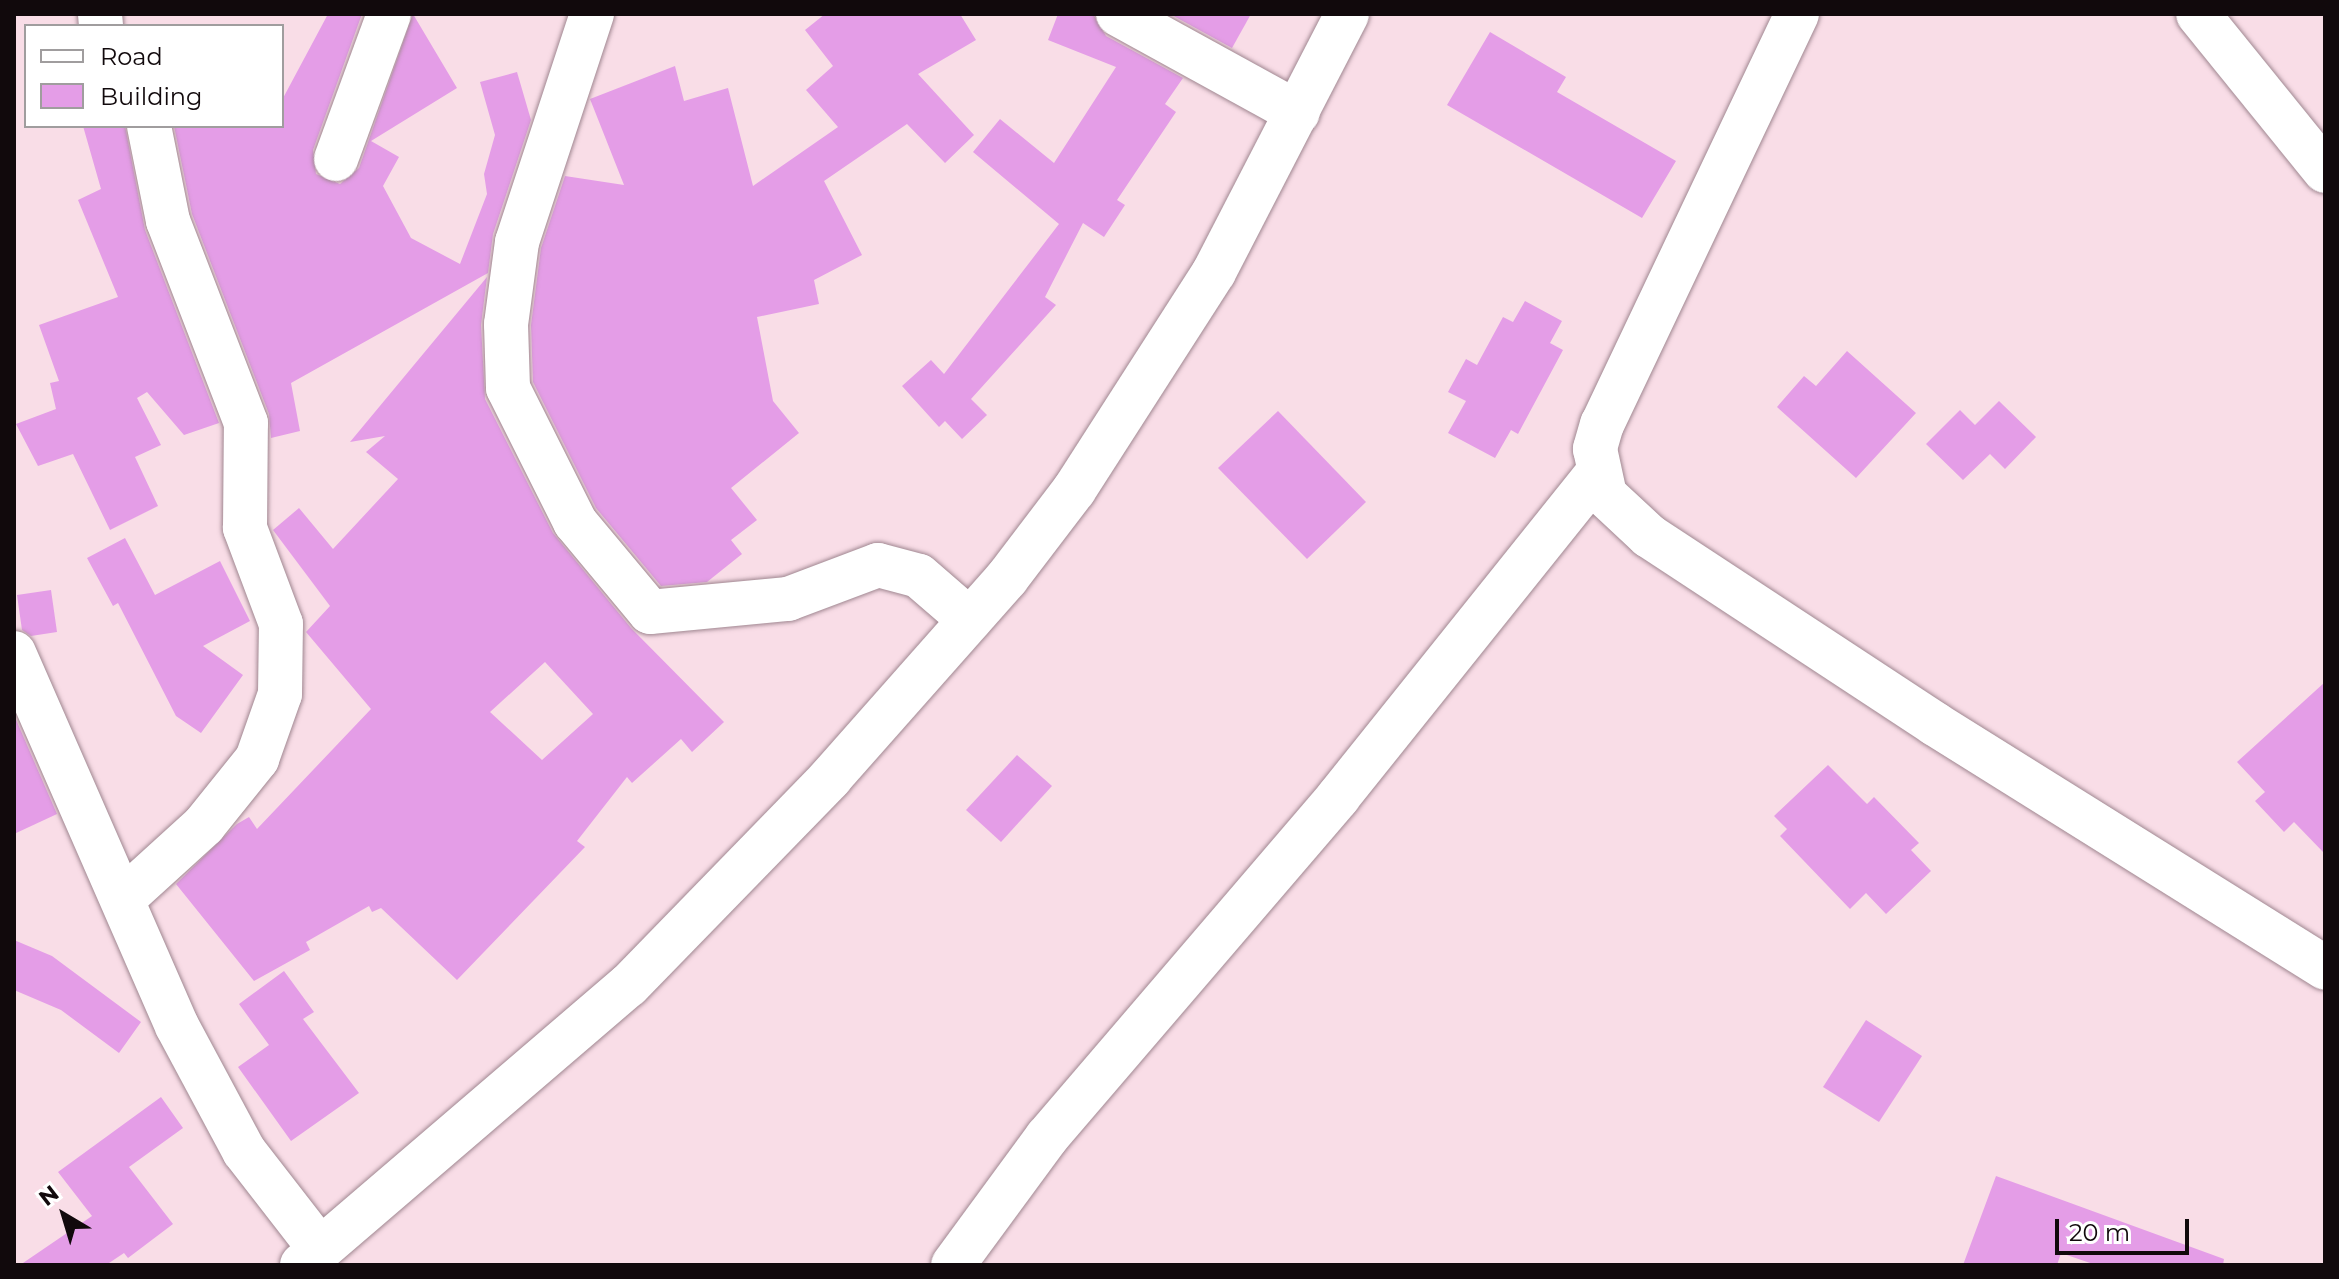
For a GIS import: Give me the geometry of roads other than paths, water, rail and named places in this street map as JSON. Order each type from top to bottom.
[{"type":"street","points":[[336,159],[389,14]]},
{"type":"street","points":[[592,14],[517,242],[506,324],[508,388],[575,522],[650,612],[788,599],[878,565],[919,576],[970,620]]},
{"type":"street","points":[[1118,14],[1298,113]]},
{"type":"street","points":[[14,653],[24,702],[125,897],[177,1026],[223,1115],[311,1257],[629,985],[830,778],[970,620],[1074,490],[1140,392],[1214,272],[1347,14]]},
{"type":"street","points":[[953,1265],[1047,1137],[1338,797],[1596,475],[1602,424],[1797,14]]},
{"type":"street","points":[[2198,14],[2325,171]]},
{"type":"street","points":[[125,897],[204,825],[257,759],[280,694],[281,624],[245,528],[246,423],[168,221],[149,128]]},
{"type":"street","points":[[1596,475],[1620,514],[1649,536],[2325,968]]}]
